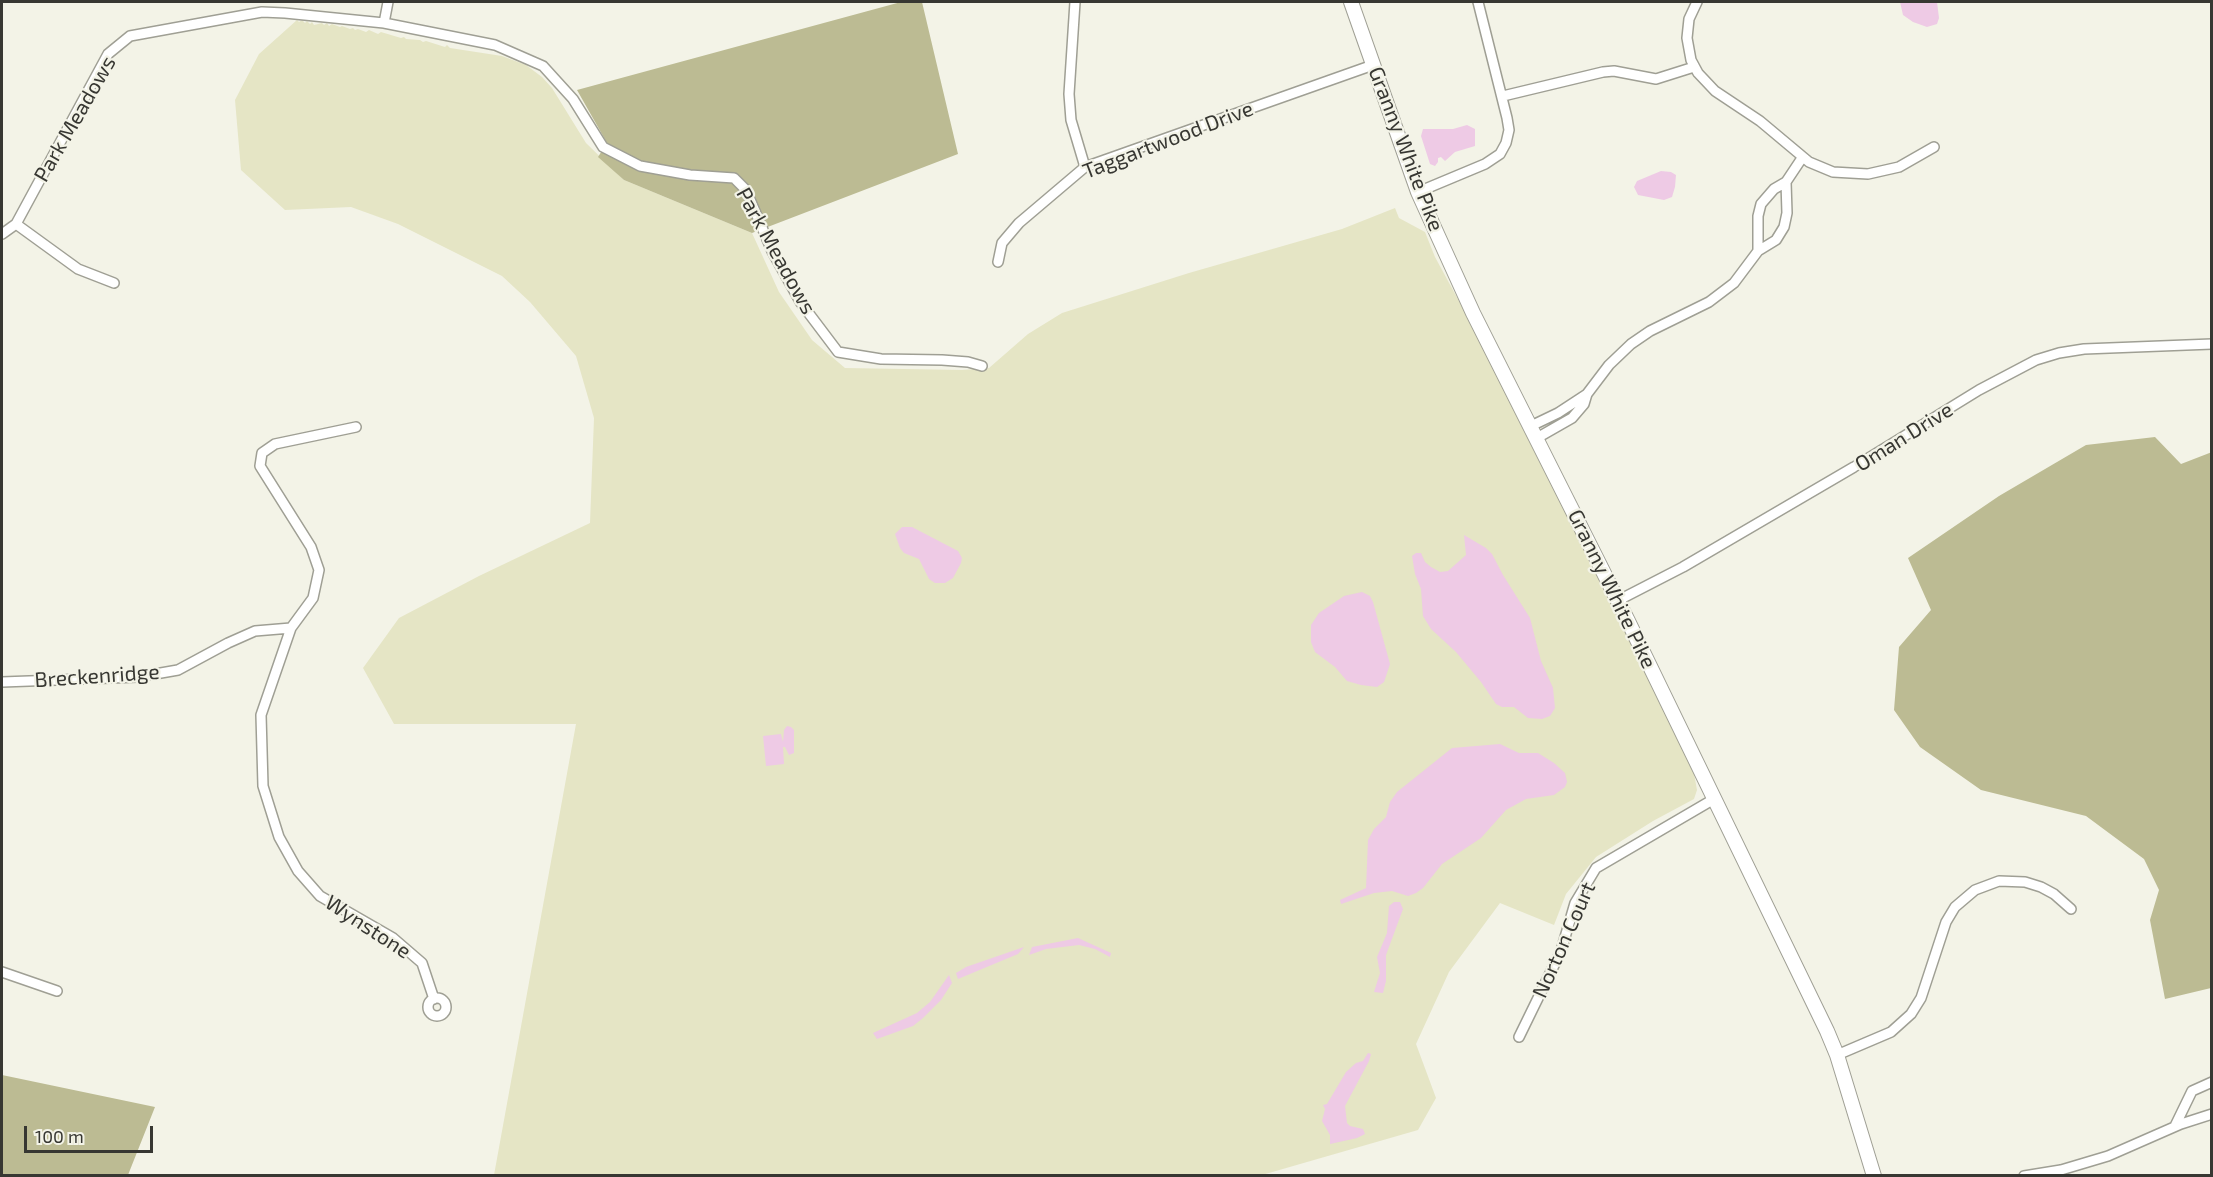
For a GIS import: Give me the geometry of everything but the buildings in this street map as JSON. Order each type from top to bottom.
[{"type":"main road","name":"Granny White Pike","points":[[1351,2],[1418,192],[1473,313],[1534,432],[1809,992],[1837,1055],[1874,1176]]},
{"type":"street","points":[[384,23],[387,2]]},
{"type":"street","points":[[1075,2],[1069,94],[1071,120],[1085,167]]},
{"type":"street","points":[[1418,192],[1485,164],[1500,154],[1506,143],[1509,130],[1503,96],[1479,2]]},
{"type":"street","points":[[1697,2],[1689,19],[1688,32],[1689,50],[1694,67],[1715,92],[1760,121],[1802,158],[1833,172],[1865,175],[1899,167],[1934,147]]},
{"type":"street","name":"Park Meadows","points":[[2,234],[16,225],[108,54],[130,36],[262,12],[384,23],[495,45],[543,66],[573,99],[603,147],[640,166],[690,175],[734,178],[746,190],[771,251],[801,303],[838,352],[881,359],[942,360],[968,362],[982,366]]},
{"type":"street","name":"Taggartwood Drive","points":[[999,262],[1002,243],[1019,223],[1085,167],[1373,65]]},
{"type":"street","points":[[1503,96],[1603,72],[1614,71],[1656,79],[1694,67]]},
{"type":"street","points":[[1758,251],[1759,209],[1769,193],[1786,182],[1802,158]]},
{"type":"street","points":[[1534,432],[1572,418],[1584,404],[1587,394],[1604,371],[1624,349],[1650,331],[1722,294],[1743,274],[1758,251],[1776,240],[1784,227],[1787,216],[1786,182]]},
{"type":"street","points":[[16,225],[78,269],[114,283]]},
{"type":"street","name":"Oman Drive","points":[[1617,601],[1683,567],[1860,464],[1979,390],[2036,360],[2084,349],[2211,344]]},
{"type":"street","points":[[1534,432],[1558,412],[1587,394]]},
{"type":"street","name":"Wynstone","points":[[356,427],[274,444],[262,453],[260,466],[311,547],[319,570],[313,598],[291,628],[261,715],[263,786],[279,837],[298,872],[320,896],[393,938],[422,963],[434,999]]},
{"type":"street","name":"Breckenridge","points":[[2,682],[138,677],[178,670],[255,631],[291,628]]},
{"type":"street","name":"Norton Court","points":[[1519,1037],[1561,951],[1575,903],[1596,868],[1714,799]]},
{"type":"street","points":[[1837,1055],[1891,1032],[1911,1014],[1924,989],[1946,922],[1961,901],[1975,891],[1999,881],[2025,882],[2042,887],[2054,894],[2071,909]]},
{"type":"street","points":[[2,972],[57,991]]},
{"type":"street","points":[[2175,1126],[2192,1091],[2211,1082]]},
{"type":"street","points":[[2024,1176],[2061,1170],[2108,1156],[2175,1126],[2211,1114]]},
{"type":"green space","points":[[901,2],[922,2],[958,154],[752,233],[624,180],[598,157],[607,143],[577,90]]},
{"type":"green space","points":[[297,20],[305,23],[307,21],[310,24],[312,22],[314,25],[327,23],[329,26],[332,24],[366,32],[369,30],[378,34],[381,32],[445,47],[447,45],[450,48],[502,56],[526,65],[552,88],[586,143],[624,180],[752,233],[779,292],[812,340],[845,368],[962,370],[989,368],[1028,334],[1062,313],[1189,273],[1342,229],[1395,208],[1399,218],[1425,232],[1435,257],[1510,395],[1693,768],[1697,790],[1694,799],[1653,821],[1596,857],[1566,894],[1554,925],[1500,903],[1449,972],[1416,1044],[1436,1098],[1418,1130],[1262,1175],[494,1175],[576,724],[394,724],[363,668],[399,618],[479,576],[590,523],[594,418],[576,356],[530,302],[502,276],[398,224],[351,207],[285,210],[241,170],[235,100],[259,54]]},
{"type":"green space","points":[[2155,437],[2181,464],[2212,452],[2211,988],[2165,999],[2150,920],[2159,890],[2144,859],[2086,816],[1981,790],[1920,747],[1894,710],[1899,647],[1931,610],[1908,558],[1999,496],[2086,445]]},
{"type":"green space","points":[[2,1075],[155,1107],[128,1175],[2,1175]]},
{"type":"shaded area","points":[[1900,2],[1937,2],[1939,18],[1937,24],[1927,27],[1913,22],[1903,15]]},
{"type":"shaded area","points":[[1467,125],[1475,129],[1475,146],[1455,152],[1445,161],[1441,157],[1438,158],[1435,166],[1430,164],[1421,136],[1423,129],[1453,129]]},
{"type":"shaded area","points":[[1661,171],[1676,175],[1672,197],[1664,200],[1638,195],[1634,187],[1637,181]]},
{"type":"shaded area","points":[[902,527],[912,527],[958,551],[962,558],[953,578],[945,583],[935,583],[929,579],[919,559],[904,553],[900,548],[895,534]]},
{"type":"shaded area","points":[[1464,535],[1492,554],[1530,618],[1541,661],[1553,688],[1555,708],[1550,716],[1542,719],[1528,718],[1514,707],[1502,707],[1496,704],[1481,682],[1456,652],[1431,629],[1423,616],[1421,589],[1415,574],[1412,556],[1421,553],[1425,562],[1431,567],[1440,572],[1448,571],[1466,555]]},
{"type":"shaded area","points":[[1362,592],[1370,596],[1373,602],[1390,664],[1384,682],[1377,687],[1347,681],[1335,667],[1315,652],[1311,642],[1311,625],[1319,613],[1344,596]]},
{"type":"shaded area","points":[[787,726],[794,730],[794,753],[789,755],[783,747],[784,764],[766,766],[763,736],[781,734],[783,742],[784,730]]},
{"type":"shaded area","points":[[1500,744],[1519,753],[1538,753],[1554,763],[1565,773],[1567,782],[1565,787],[1554,795],[1526,799],[1506,810],[1481,838],[1442,864],[1423,888],[1416,893],[1408,896],[1392,891],[1374,893],[1341,904],[1340,900],[1366,888],[1368,840],[1374,829],[1386,817],[1390,802],[1397,792],[1452,748]]},
{"type":"shaded area","points":[[1394,902],[1400,902],[1403,909],[1386,955],[1386,981],[1383,993],[1374,992],[1380,973],[1377,957],[1387,933],[1389,906]]},
{"type":"shaded area","points":[[1078,938],[1111,953],[1110,957],[1095,949],[1079,945],[1046,949],[1029,955],[1032,947]]},
{"type":"shaded area","points":[[1024,947],[1018,954],[958,979],[956,973],[966,967]]},
{"type":"shaded area","points":[[949,975],[952,983],[941,1000],[923,1018],[913,1026],[877,1039],[873,1033],[917,1013],[930,1002]]},
{"type":"shaded area","points":[[1368,1053],[1371,1054],[1369,1061],[1345,1106],[1347,1123],[1363,1129],[1365,1134],[1330,1144],[1330,1135],[1322,1121],[1325,1109],[1323,1105],[1327,1104],[1346,1072],[1356,1063],[1363,1061]]}]
